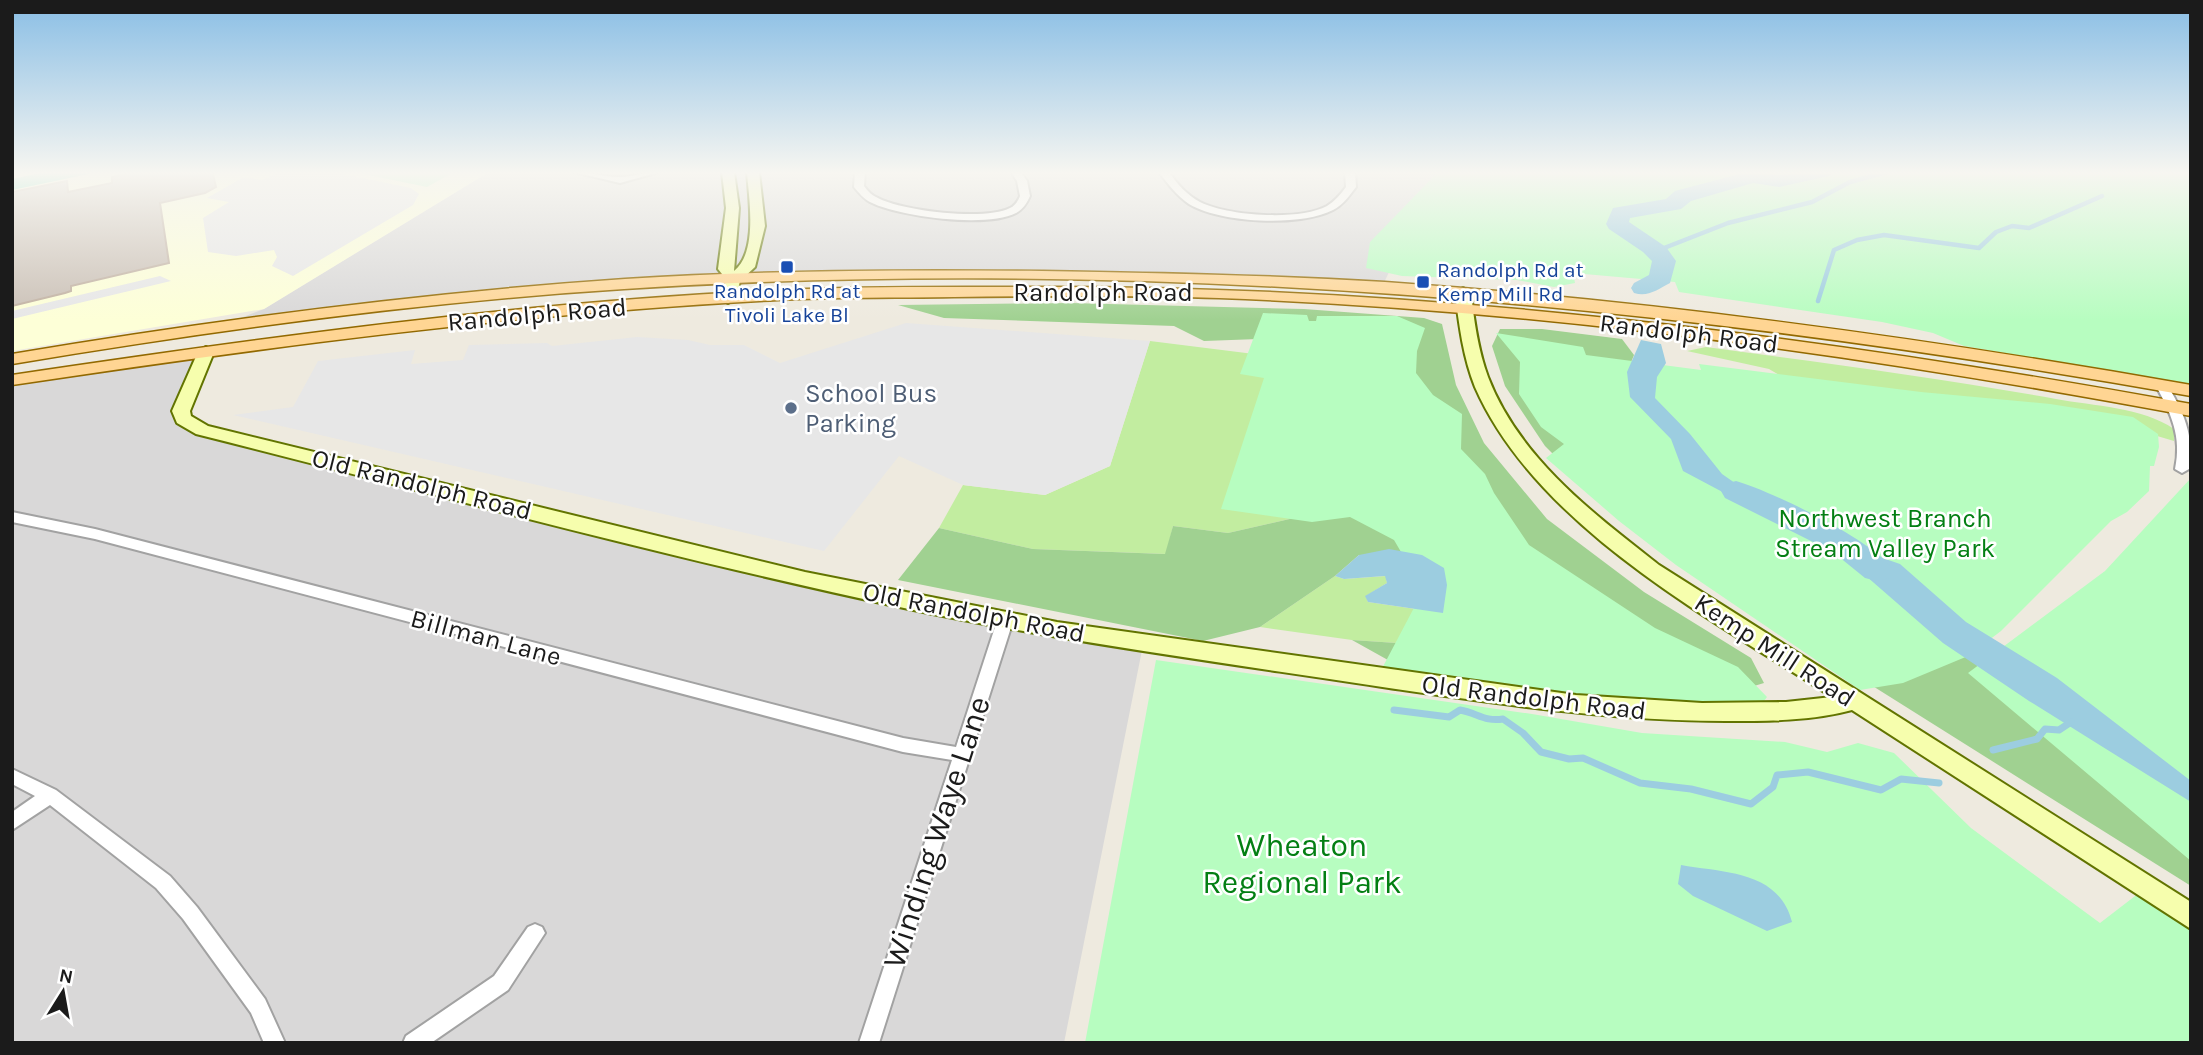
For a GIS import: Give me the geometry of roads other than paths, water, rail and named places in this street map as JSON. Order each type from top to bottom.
[{"type":"main road","name":"Randolph Road","points":[[12,359],[225,324],[570,288],[878,274],[1132,276],[1286,282],[1464,302],[1783,326],[1939,348],[2191,391]]},
{"type":"main road","name":"Randolph Road","points":[[12,380],[459,320],[728,298],[840,293],[1217,293],[1464,302],[1568,319],[1828,350],[2182,408]]},
{"type":"main road","points":[[206,352],[219,337],[237,330],[349,311]]},
{"type":"main road","points":[[61,372],[189,344],[207,337],[225,324]]},
{"type":"street","points":[[733,221],[725,269],[733,279]]},
{"type":"street","points":[[728,298],[733,279],[748,267],[758,221]]},
{"type":"street","name":"Kemp Mill Road","points":[[1464,302],[1472,351],[1484,387],[1510,432],[1540,470],[1608,535],[1653,570],[2191,917]]},
{"type":"street","name":"Old Randolph Road","points":[[206,352],[181,411],[183,419],[202,430],[806,578],[1005,621],[1143,645],[1623,709],[1696,713],[1754,712],[1828,709],[1853,701]]},
{"type":"street","points":[[2162,386],[2182,408],[2185,433],[2182,469]]},
{"type":"street","name":"Billman Lane","points":[[12,517],[95,534],[903,745],[960,754]]},
{"type":"street","name":"Winding Waye Lane","points":[[869,1043],[1005,621]]},
{"type":"street","points":[[12,776],[50,795],[163,882],[190,913],[258,1006],[275,1043]]},
{"type":"street","points":[[12,822],[50,795]]},
{"type":"street","points":[[413,1043],[501,983],[535,933]]},
{"type":"water","points":[[1641,340],[1661,344],[1666,363],[1657,377],[1655,398],[1690,434],[1722,474],[1804,531],[1900,564],[1966,622],[2057,678],[2191,781],[2191,802],[2029,701],[1943,643],[1843,556],[1683,471],[1671,439],[1630,397],[1627,372]]},
{"type":"water","points":[[1389,549],[1422,555],[1444,568],[1447,585],[1443,613],[1368,602],[1365,596],[1387,583],[1385,576],[1344,579],[1335,576],[1359,555]]},
{"type":"water","points":[[1681,865],[1732,873],[1763,884],[1776,893],[1792,922],[1767,931],[1693,896],[1678,884]]},
{"type":"waterway","points":[[1618,221],[1617,224],[1658,252],[1664,261],[1661,278],[1643,288]]},
{"type":"waterway","points":[[1659,250],[1735,221]]},
{"type":"waterway","points":[[1818,301],[1834,250],[1857,240],[1884,235],[1979,248],[1996,232],[2012,226],[2029,228],[2044,221]]},
{"type":"waterway","points":[[1736,491],[1844,544],[1877,570]]},
{"type":"waterway","points":[[1394,710],[1449,717],[1460,710],[1486,718],[1503,719],[1523,733],[1541,752],[1569,759],[1583,758],[1640,783],[1691,789],[1751,804],[1773,787],[1777,775],[1808,772],[1881,790],[1901,779],[1939,783]]},
{"type":"waterway","points":[[1993,750],[2037,739],[2045,729],[2059,730],[2071,722]]},
{"type":"place","name":"Randolph Rd at Tivoli Lake Bl","points":[[787,267]]},
{"type":"place","name":"Randolph Rd at Kemp Mill Rd","points":[[1423,282]]},
{"type":"place","name":"School Bus Parking","points":[[791,408]]},
{"type":"park label","name":"Northwest Branch Stream Valley Park","points":[[1885,533]]},
{"type":"park label","name":"Wheaton Regional Park","points":[[1302,864]]}]
